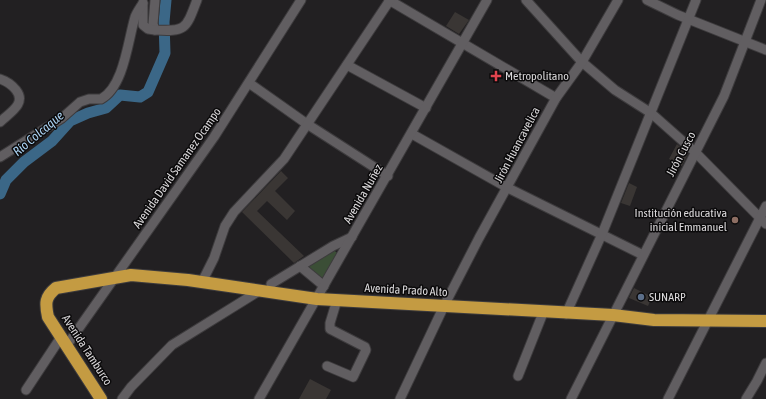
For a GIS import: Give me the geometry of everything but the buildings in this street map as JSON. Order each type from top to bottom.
[{"type":"highway","name":"Avenida Prado Alto","points":[[48,294],[56,288],[113,280],[131,275],[202,282],[317,299],[544,313],[613,315],[654,320],[766,321]]},
{"type":"highway","name":"Avenida Tamburco","points":[[48,294],[46,300],[48,316],[101,399]]},
{"type":"street","points":[[154,0],[153,24],[156,30]]},
{"type":"street","points":[[142,2],[144,24],[148,29],[174,31],[182,29],[190,17],[197,0]]},
{"type":"street","name":"Avenida David Samanez Ocampo","points":[[26,390],[113,280],[214,137],[301,0]]},
{"type":"street","points":[[202,282],[214,258],[225,226],[234,212],[284,159],[389,0],[556,98]]},
{"type":"street","name":"Avenida Nuñez","points":[[259,399],[412,134],[487,0]]},
{"type":"street","points":[[526,0],[582,62],[615,90],[651,113],[695,152],[763,221]]},
{"type":"street","name":"Jirón Huancavelica","points":[[400,399],[444,306],[556,98],[582,62],[618,0]]},
{"type":"street","points":[[648,0],[689,20],[766,50]]},
{"type":"street","points":[[566,314],[602,234],[696,0]]},
{"type":"street","name":"Jirón Cusco","points":[[571,399],[724,96],[761,0]]},
{"type":"street","points":[[0,157],[62,118],[80,102],[88,99],[101,99],[112,90],[125,55],[135,17],[142,2]]},
{"type":"street","points":[[347,65],[426,108]]},
{"type":"street","points":[[0,79],[15,88],[20,95],[20,100],[18,105],[0,122]]},
{"type":"street","points":[[249,83],[307,124],[388,176]]},
{"type":"street","points":[[412,134],[508,188],[643,255]]},
{"type":"street","points":[[668,399],[763,221],[766,206]]},
{"type":"street","points":[[271,284],[333,246],[352,237]]},
{"type":"street","points":[[300,266],[324,286]]},
{"type":"street","points":[[122,399],[131,387],[172,345],[259,291]]},
{"type":"street","points":[[327,366],[353,377],[366,350],[365,348],[330,329],[330,323],[337,300]]},
{"type":"street","points":[[518,376],[544,313]]},
{"type":"street","points":[[746,399],[766,363]]},
{"type":"green space","points":[[333,249],[338,254],[325,283],[304,266]]},
{"type":"waterway","name":"Río Colcaque","points":[[0,194],[6,180],[24,162],[52,141],[70,121],[88,113],[106,108],[120,95],[140,97],[148,92],[165,53],[164,22],[166,0]]},
{"type":"place","name":"Metropolitano","points":[[496,76]]},
{"type":"place","name":"Institución educativa inicial Emmanuel","points":[[735,220]]},
{"type":"place","name":"SUNARP","points":[[641,297]]}]
